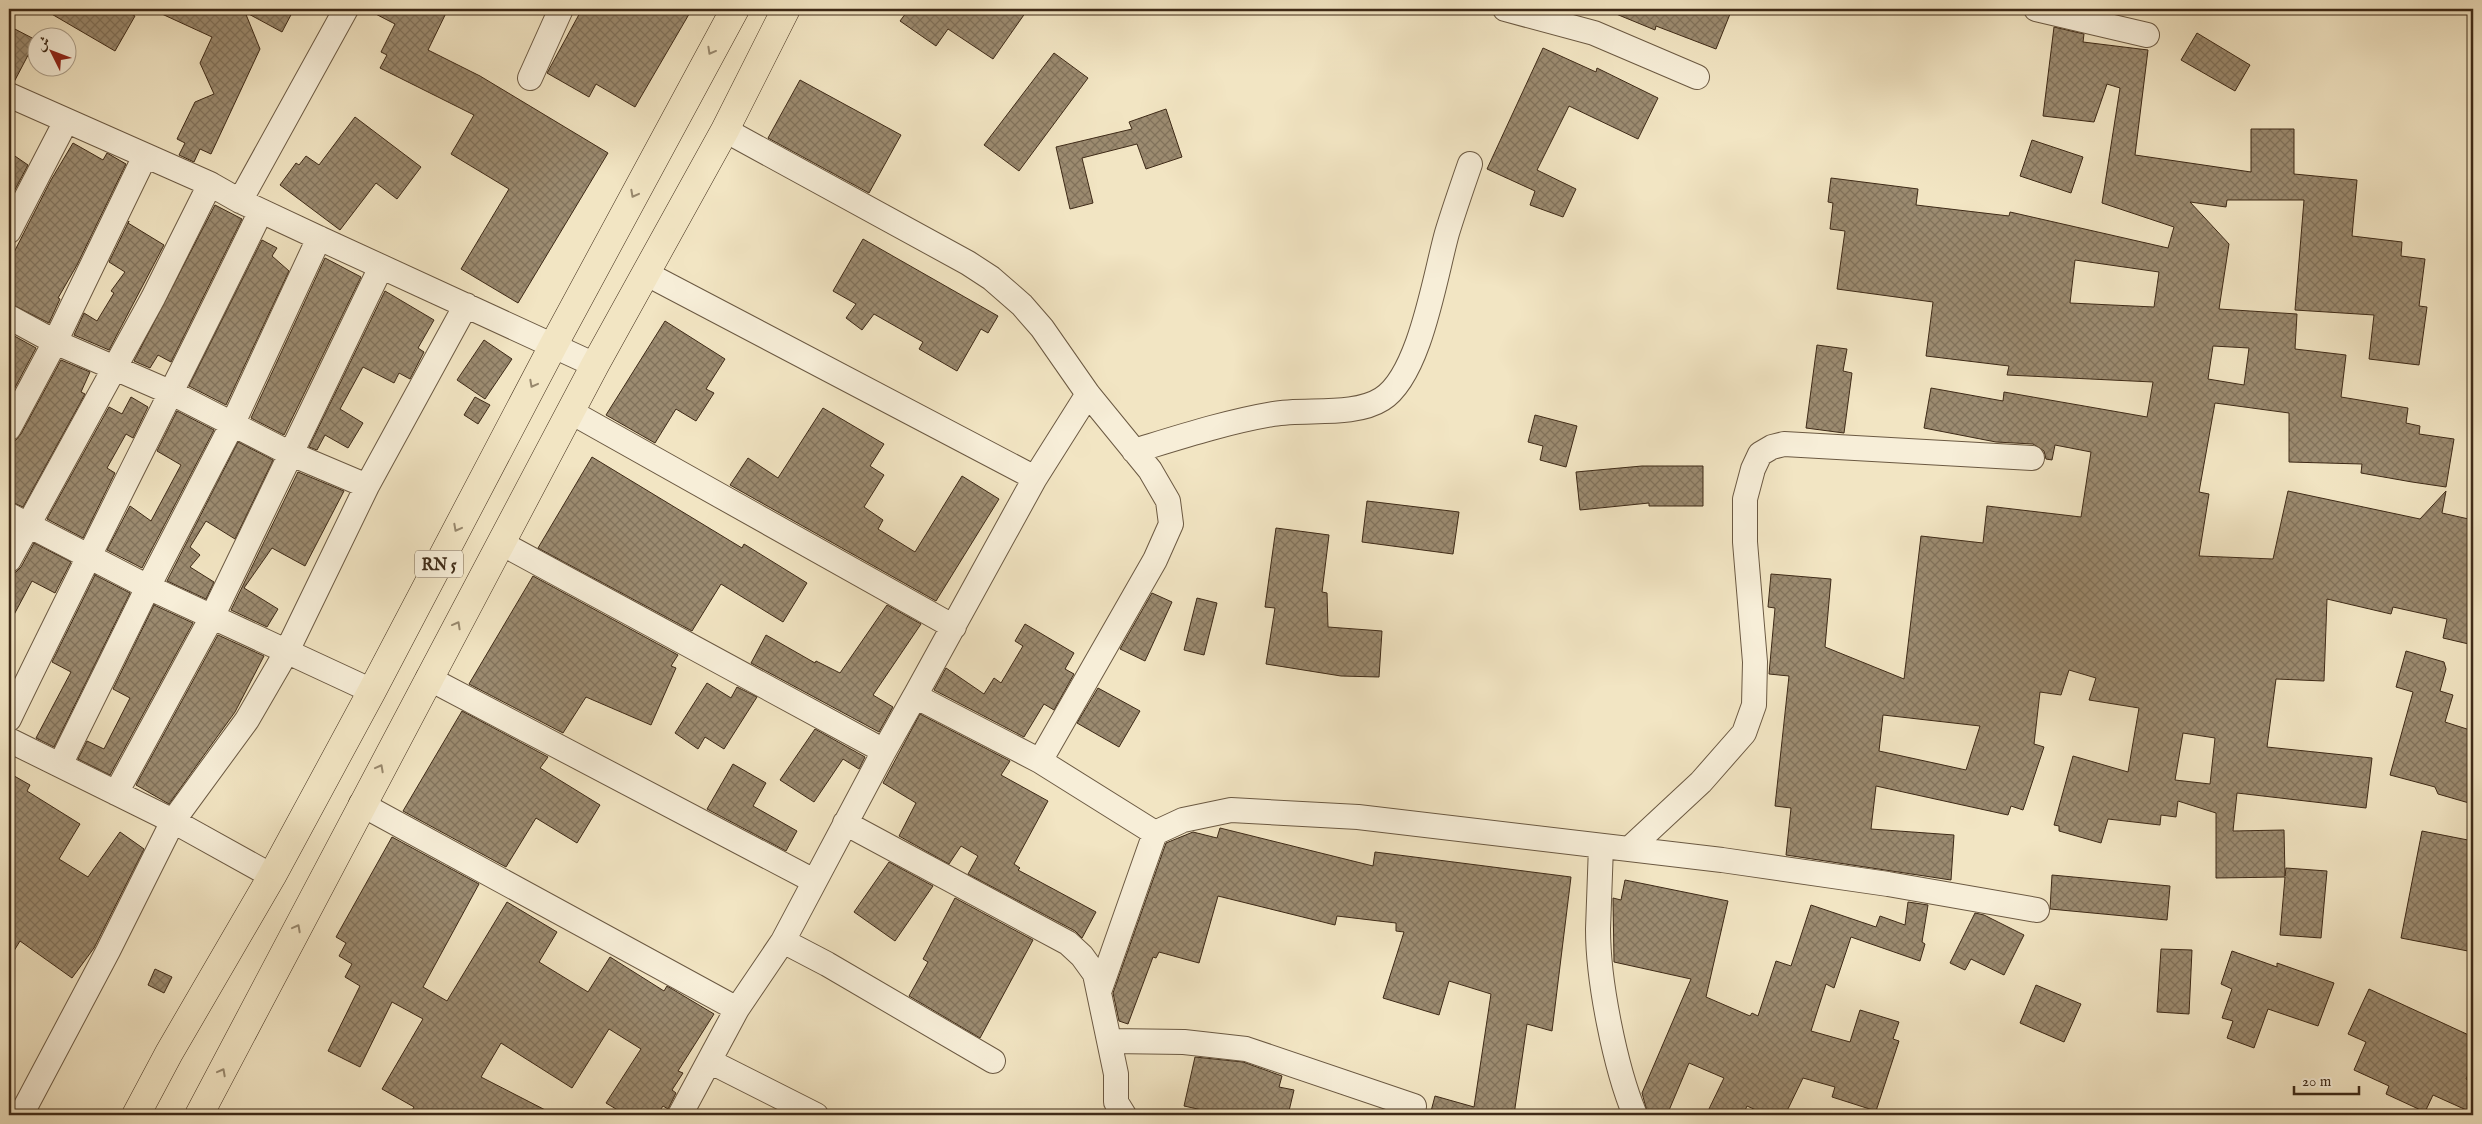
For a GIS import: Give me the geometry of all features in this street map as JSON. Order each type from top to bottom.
[{"type":"main road","name":"RN 5","points":[[136,1115],[169,1053],[272,876],[372,691],[553,346],[735,9]]},
{"type":"main road","name":"RN 5","points":[[199,1115],[361,804],[644,273],[726,130],[786,9]]},
{"type":"street","points":[[9,719],[88,556],[172,393],[250,206],[346,9]]},
{"type":"street","points":[[530,78],[561,9]]},
{"type":"street","points":[[1505,9],[1594,33],[1697,77]]},
{"type":"street","points":[[2036,9],[2147,35]]},
{"type":"street","points":[[9,95],[210,184],[250,206],[595,365]]},
{"type":"street","points":[[9,231],[66,121]]},
{"type":"street","points":[[726,130],[953,254],[991,278],[1022,305],[1042,328],[1088,394],[1134,451],[1168,501],[1171,524],[1155,560],[1040,761]]},
{"type":"street","points":[[9,428],[55,342],[146,156]]},
{"type":"street","points":[[1134,451],[1207,429],[1274,414],[1358,408],[1382,399],[1405,375],[1415,352],[1447,232],[1470,164]]},
{"type":"street","points":[[9,560],[18,519],[115,368],[153,298],[210,184]]},
{"type":"street","points":[[60,765],[232,423],[319,238]]},
{"type":"street","points":[[116,793],[212,617],[289,453],[381,267]]},
{"type":"street","points":[[644,273],[1035,478]]},
{"type":"street","points":[[21,1115],[108,951],[173,821],[247,720],[287,651],[367,486],[466,305]]},
{"type":"street","points":[[9,317],[55,342],[172,393],[289,453],[367,486]]},
{"type":"street","points":[[680,1115],[737,1009],[782,941],[884,751],[1035,478],[1088,394]]},
{"type":"street","points":[[571,412],[954,627]]},
{"type":"street","points":[[1629,849],[1727,755],[1744,733],[1754,705],[1755,662],[1745,542],[1745,499],[1753,468],[1760,454],[1772,446],[1784,444],[2032,458]]},
{"type":"street","points":[[18,519],[148,587],[372,691]]},
{"type":"street","points":[[501,544],[884,751]]},
{"type":"street","points":[[428,678],[814,881]]},
{"type":"street","points":[[915,696],[1040,761],[1156,833]]},
{"type":"street","points":[[9,740],[173,821],[272,876]]},
{"type":"street","points":[[361,804],[737,1009]]},
{"type":"street","points":[[1099,992],[1156,833],[1183,820],[1231,810],[1358,817],[1629,849],[1888,884],[2038,910]]},
{"type":"street","points":[[845,823],[1068,943],[1082,956],[1095,974],[1104,1019],[1111,1041],[1116,1074],[1116,1102],[1124,1115]]},
{"type":"street","points":[[1601,846],[1598,931],[1602,973],[1620,1069],[1635,1115]]},
{"type":"street","points":[[782,941],[827,964],[994,1061]]},
{"type":"street","points":[[1111,1041],[1184,1042],[1246,1049],[1414,1106]]},
{"type":"street","points":[[709,1061],[816,1115]]},
{"type":"building","points":[[43,9],[122,9],[135,16],[115,51]]},
{"type":"building","points":[[151,9],[294,9],[282,32],[245,12],[260,49],[211,154],[200,149],[194,162],[179,155],[185,143],[177,139],[195,102],[214,94],[200,63],[212,37]]},
{"type":"building","points":[[366,9],[448,9],[428,50],[480,76],[608,153],[518,303],[461,269],[509,189],[451,154],[474,115],[380,68],[387,55],[381,52],[395,24]]},
{"type":"building","points":[[582,9],[692,9],[635,107],[596,84],[589,97],[547,73]]},
{"type":"building","points":[[909,9],[1028,9],[993,59],[948,29],[936,46],[900,21]]},
{"type":"building","points":[[1604,9],[1732,9],[1716,49],[1656,26],[1655,30]]},
{"type":"building","points":[[9,26],[28,36],[28,55],[14,82],[9,81]]},
{"type":"building","points":[[2054,27],[2084,34],[2083,42],[2148,50],[2135,155],[2251,172],[2251,129],[2294,129],[2294,174],[2357,180],[2352,236],[2402,242],[2401,256],[2425,259],[2419,306],[2427,307],[2419,365],[2369,359],[2374,315],[2295,310],[2304,200],[2227,200],[2226,207],[2190,202],[2229,244],[2219,309],[2297,314],[2295,349],[2346,355],[2341,397],[2408,408],[2406,423],[2420,426],[2419,434],[2454,439],[2446,487],[2412,482],[2361,473],[2362,464],[2289,462],[2289,413],[2215,403],[2199,492],[2209,494],[2199,556],[2273,559],[2288,491],[2420,519],[2446,491],[2442,513],[2473,520],[2473,645],[2443,638],[2447,619],[2393,607],[2391,614],[2327,599],[2324,681],[2276,679],[2267,747],[2372,758],[2366,808],[2237,793],[2233,831],[2284,830],[2285,876],[2286,868],[2327,871],[2321,938],[2280,935],[2285,877],[2216,878],[2216,813],[2178,801],[2176,817],[2161,815],[2160,825],[2108,819],[2101,843],[2059,831],[2059,826],[2054,825],[2073,756],[2128,772],[2139,708],[2089,700],[2096,678],[2069,670],[2061,695],[2040,692],[2034,744],[2044,747],[2023,810],[2011,806],[2008,815],[1876,786],[1871,829],[1954,835],[1951,880],[1786,855],[1791,808],[1775,806],[1789,676],[1769,674],[1775,608],[1768,607],[1771,574],[1831,579],[1825,647],[1904,679],[1921,536],[1983,543],[1987,506],[2081,517],[2091,452],[2055,445],[2052,460],[2046,459],[2044,451],[2033,444],[1996,442],[1924,428],[1931,388],[2003,401],[2004,392],[2147,417],[2153,382],[2007,375],[2009,366],[1926,356],[1933,302],[1837,289],[1845,231],[1830,229],[1833,203],[1828,202],[1831,178],[1918,189],[1916,205],[2009,216],[2010,212],[2168,248],[2174,227],[2102,203],[2120,88],[2107,84],[2094,122],[2043,116]],"holes":[[[2075,260],[2159,272],[2154,307],[2070,303]],[[2213,346],[2249,348],[2244,385],[2208,379]],[[1883,715],[1980,726],[1966,770],[1879,751]],[[2183,733],[2215,738],[2210,784],[2175,780]]]},
{"type":"building","points":[[2197,33],[2250,65],[2235,91],[2181,60]]},
{"type":"building","points":[[1543,48],[1596,72],[1597,68],[1658,98],[1638,139],[1569,106],[1537,170],[1576,189],[1563,217],[1530,205],[1535,191],[1487,169]]},
{"type":"building","points":[[1054,53],[1088,78],[1019,171],[984,145]]},
{"type":"building","points":[[800,80],[901,135],[869,193],[768,138]]},
{"type":"building","points":[[1166,109],[1182,157],[1146,169],[1137,144],[1082,158],[1093,203],[1070,209],[1056,147],[1132,129],[1129,122]]},
{"type":"building","points":[[355,117],[421,167],[397,199],[376,183],[340,230],[280,185],[296,163],[299,165],[306,156],[319,165]]},
{"type":"building","points":[[2032,140],[2083,157],[2071,193],[2020,176]]},
{"type":"building","points":[[73,143],[103,160],[107,153],[126,164],[77,265],[58,298],[60,299],[49,323],[9,303],[9,262],[51,180]]},
{"type":"building","points":[[9,152],[28,165],[9,201]]},
{"type":"building","points":[[215,205],[242,219],[171,362],[158,355],[150,368],[134,361]]},
{"type":"building","points":[[128,223],[164,245],[109,350],[74,335],[84,313],[97,321],[114,293],[111,291],[125,272],[109,262]]},
{"type":"building","points":[[863,239],[998,316],[988,333],[981,329],[957,371],[919,349],[923,342],[874,314],[862,330],[846,318],[856,304],[833,291]]},
{"type":"building","points":[[262,240],[277,248],[272,256],[289,271],[226,405],[189,386]]},
{"type":"building","points":[[325,258],[361,277],[284,435],[251,418]]},
{"type":"building","points":[[385,291],[434,320],[418,348],[424,352],[410,379],[399,373],[394,383],[363,367],[340,409],[363,423],[348,448],[325,435],[317,450],[309,447]]},
{"type":"building","points":[[665,321],[725,359],[706,389],[714,393],[696,421],[676,409],[655,443],[606,415]]},
{"type":"building","points":[[9,333],[36,348],[9,399]]},
{"type":"building","points":[[484,340],[512,359],[485,399],[457,380]]},
{"type":"building","points":[[1817,345],[1847,349],[1843,371],[1852,373],[1844,433],[1806,428]]},
{"type":"building","points":[[61,360],[90,372],[81,392],[85,394],[23,507],[9,501],[9,442],[16,440],[21,434]]},
{"type":"building","points":[[131,397],[148,407],[133,438],[126,434],[107,468],[115,473],[83,538],[47,519],[109,407],[122,414]]},
{"type":"building","points":[[475,397],[490,405],[478,424],[464,415]]},
{"type":"building","points":[[823,408],[884,444],[870,466],[884,475],[864,507],[883,520],[878,529],[915,552],[962,476],[999,499],[936,601],[730,485],[748,458],[778,478]]},
{"type":"building","points":[[177,411],[214,430],[142,568],[107,550],[130,506],[151,521],[181,465],[157,451]]},
{"type":"building","points":[[1535,415],[1577,426],[1566,467],[1540,460],[1543,446],[1528,442]]},
{"type":"building","points":[[238,442],[273,460],[235,539],[206,521],[190,547],[200,555],[190,567],[214,582],[206,599],[167,581]]},
{"type":"building","points":[[592,457],[742,548],[744,544],[807,583],[783,622],[721,584],[692,631],[538,548]]},
{"type":"building","points":[[1642,466],[1703,466],[1703,506],[1649,506],[1649,503],[1580,510],[1576,472]]},
{"type":"building","points":[[298,472],[344,491],[305,566],[272,548],[244,588],[278,609],[267,627],[231,610]]},
{"type":"building","points":[[1367,501],[1459,512],[1453,554],[1362,542]]},
{"type":"building","points":[[1276,528],[1329,535],[1322,592],[1327,593],[1328,627],[1382,631],[1379,677],[1341,676],[1266,664],[1275,608],[1265,607]]},
{"type":"building","points":[[34,543],[71,562],[55,593],[32,581],[9,624],[9,574],[16,572],[21,567]]},
{"type":"building","points":[[95,575],[130,593],[54,747],[36,738],[71,672],[52,662]]},
{"type":"building","points":[[533,576],[678,655],[671,666],[676,668],[651,725],[586,697],[563,733],[469,684]]},
{"type":"building","points":[[1152,593],[1172,602],[1145,661],[1120,649]]},
{"type":"building","points":[[1197,598],[1217,603],[1204,655],[1184,650]]},
{"type":"building","points":[[154,605],[193,623],[110,775],[78,759],[87,741],[104,749],[130,698],[113,689]]},
{"type":"building","points":[[887,605],[921,624],[873,695],[893,707],[879,732],[751,663],[766,635],[815,663],[816,661],[840,673]]},
{"type":"building","points":[[1025,624],[1074,653],[1065,669],[1074,674],[1054,710],[1044,704],[1024,737],[934,690],[946,668],[984,694],[994,678],[1001,683],[1023,646],[1015,641]]},
{"type":"building","points":[[218,635],[264,656],[235,712],[169,804],[136,785]]},
{"type":"building","points":[[2406,651],[2444,662],[2446,669],[2440,691],[2453,695],[2445,722],[2473,731],[2473,789],[2469,803],[2438,794],[2435,787],[2390,775],[2413,692],[2396,687]]},
{"type":"building","points":[[707,683],[731,698],[737,687],[757,697],[724,749],[705,737],[698,749],[675,733]]},
{"type":"building","points":[[1098,688],[1140,711],[1119,747],[1077,723]]},
{"type":"building","points":[[462,711],[548,757],[540,768],[600,805],[577,843],[536,818],[506,867],[403,811]]},
{"type":"building","points":[[920,714],[1010,761],[1001,775],[1048,801],[1014,864],[1020,868],[1018,870],[1096,912],[1082,938],[1075,931],[968,874],[978,856],[961,846],[949,864],[899,836],[916,803],[883,783]]},
{"type":"building","points":[[815,729],[865,757],[859,769],[843,759],[814,802],[780,780]]},
{"type":"building","points":[[733,764],[766,783],[753,806],[797,831],[786,851],[707,809]]},
{"type":"building","points":[[9,773],[30,785],[27,791],[80,824],[59,859],[88,877],[120,832],[144,849],[94,948],[72,978],[20,941],[9,959]]},
{"type":"building","points":[[1220,828],[1373,866],[1375,852],[1571,877],[1552,1031],[1527,1024],[1514,1115],[1430,1115],[1435,1096],[1474,1107],[1491,994],[1449,981],[1439,1015],[1383,998],[1404,932],[1396,931],[1396,923],[1337,916],[1335,925],[1218,896],[1199,963],[1159,952],[1156,958],[1153,957],[1128,1024],[1119,1021],[1113,993],[1166,843],[1193,832],[1217,838]]},
{"type":"building","points":[[2422,831],[2473,841],[2473,952],[2401,938]]},
{"type":"building","points":[[392,837],[479,884],[423,987],[447,1001],[507,902],[557,932],[539,962],[588,992],[610,957],[664,991],[667,986],[714,1014],[678,1071],[683,1073],[672,1090],[676,1093],[668,1109],[663,1106],[657,1115],[626,1115],[606,1103],[641,1049],[609,1029],[572,1088],[501,1043],[481,1077],[555,1115],[409,1115],[414,1107],[382,1089],[423,1019],[392,1002],[360,1067],[328,1051],[360,986],[345,977],[352,964],[339,956],[346,943],[336,937]]},
{"type":"building","points":[[889,862],[933,886],[895,941],[854,912]]},
{"type":"building","points":[[2052,875],[2170,886],[2167,920],[2050,909]]},
{"type":"building","points":[[1625,880],[1728,901],[1706,997],[1750,1016],[1752,1013],[1758,1016],[1776,961],[1791,966],[1811,905],[1876,927],[1880,916],[1905,925],[1908,902],[1928,905],[1922,942],[1925,944],[1920,961],[1851,937],[1834,988],[1826,984],[1811,1031],[1850,1042],[1860,1010],[1899,1022],[1893,1039],[1899,1041],[1876,1111],[1832,1097],[1835,1087],[1803,1078],[1785,1115],[1767,1115],[1747,1106],[1743,1115],[1706,1115],[1724,1078],[1689,1063],[1667,1115],[1648,1115],[1642,1093],[1691,979],[1614,962],[1613,898],[1621,900]]},
{"type":"building","points":[[955,898],[1033,940],[980,1038],[909,996],[928,962],[923,959]]},
{"type":"building","points":[[1975,913],[1984,915],[2024,935],[2004,975],[1971,959],[1965,970],[1950,963]]},
{"type":"building","points":[[2161,949],[2192,950],[2189,1014],[2157,1012]]},
{"type":"building","points":[[2232,951],[2277,967],[2277,963],[2334,983],[2318,1026],[2268,1009],[2254,1048],[2227,1038],[2233,1021],[2222,1018],[2232,989],[2221,984]]},
{"type":"building","points":[[155,969],[172,977],[164,993],[148,985]]},
{"type":"building","points":[[2036,985],[2081,1004],[2064,1042],[2020,1023]]},
{"type":"building","points":[[2369,989],[2473,1037],[2473,1064],[2466,1079],[2473,1083],[2473,1113],[2433,1095],[2425,1112],[2386,1094],[2389,1086],[2354,1070],[2366,1042],[2348,1034]]},
{"type":"building","points":[[1195,1057],[1243,1062],[1282,1076],[1279,1087],[1294,1090],[1288,1115],[1225,1115],[1184,1106]]}]
